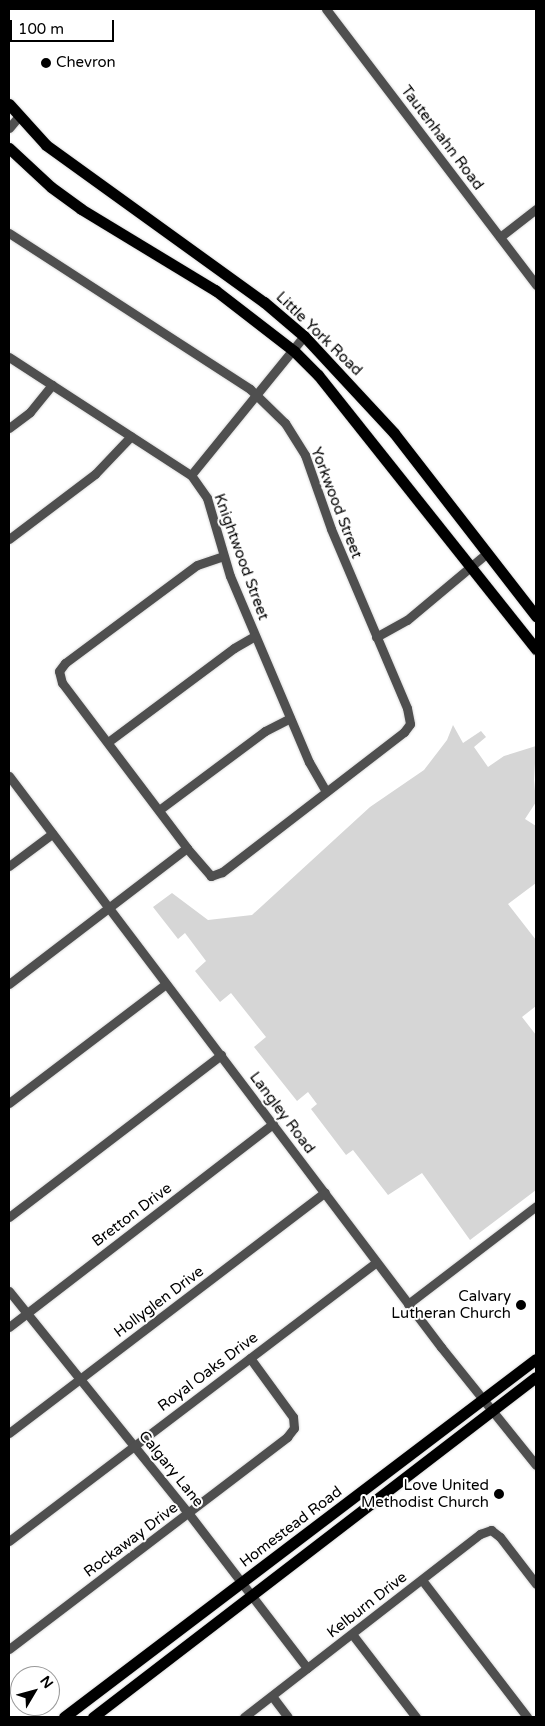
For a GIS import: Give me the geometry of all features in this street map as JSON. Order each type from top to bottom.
[{"type":"main road","name":"Little York Road","points":[[9,104],[46,145],[264,302],[304,336],[372,408],[536,616]]},
{"type":"main road","name":"Little York Road","points":[[9,148],[51,187],[81,209],[222,295],[294,351],[356,421],[536,649]]},
{"type":"main road","points":[[356,421],[372,408]]},
{"type":"main road","points":[[398,475],[416,462]]},
{"type":"main road","name":"Homestead Road","points":[[64,1717],[536,1360]]},
{"type":"main road","name":"Homestead Road","points":[[93,1717],[251,1595],[399,1485],[490,1410],[536,1377]]},
{"type":"main road","points":[[389,1471],[399,1485]]},
{"type":"main road","points":[[332,1514],[342,1527]]},
{"type":"main road","points":[[151,1652],[162,1665]]},
{"type":"main road","points":[[80,1706],[89,1717]]},
{"type":"street","name":"Tautenhahn Road","points":[[326,9],[536,284]]},
{"type":"street","points":[[9,128],[19,116]]},
{"type":"street","points":[[500,237],[536,210]]},
{"type":"street","name":"Yorkwood Street","points":[[9,233],[258,396],[285,423],[305,455],[331,529],[410,724],[398,736],[326,792]]},
{"type":"street","points":[[191,475],[258,396],[304,336]]},
{"type":"street","name":"Knightwood Street","points":[[9,357],[191,475],[207,498],[223,556],[255,636],[290,718],[326,792]]},
{"type":"street","points":[[9,428],[30,412],[52,385]]},
{"type":"street","points":[[9,539],[95,474],[131,436]]},
{"type":"street","points":[[376,637],[407,620],[487,553]]},
{"type":"street","points":[[223,556],[197,565],[65,663],[59,671],[62,683],[187,848],[212,876],[222,872],[326,792]]},
{"type":"street","points":[[108,742],[234,648],[255,636]]},
{"type":"street","points":[[159,810],[265,730],[290,718]]},
{"type":"street","name":"Langley Road","points":[[9,776],[408,1304],[482,1400],[536,1465]]},
{"type":"street","points":[[9,866],[52,834]]},
{"type":"street","points":[[9,984],[187,848]]},
{"type":"street","points":[[9,1103],[166,984]]},
{"type":"street","points":[[9,1217],[221,1055]]},
{"type":"street","name":"Bretton Drive","points":[[9,1327],[273,1124]]},
{"type":"street","name":"Hollyglen Drive","points":[[9,1433],[325,1192]]},
{"type":"street","points":[[408,1304],[536,1206]]},
{"type":"street","name":"Royal Oaks Drive","points":[[9,1541],[376,1262]]},
{"type":"street","name":"Calgary Lane","points":[[9,1291],[189,1514],[307,1668]]},
{"type":"street","name":"Rockaway Drive","points":[[9,1649],[277,1446],[294,1428],[292,1417],[284,1403],[250,1358]]},
{"type":"street","name":"Kelburn Drive","points":[[244,1717],[480,1534],[491,1530],[506,1544],[536,1584]]},
{"type":"street","points":[[422,1580],[527,1717]]},
{"type":"street","points":[[352,1634],[416,1717]]},
{"type":"street","points":[[272,1696],[288,1717]]},
{"type":"shaded area","points":[[453,725],[463,743],[481,731],[486,737],[474,747],[488,767],[504,756],[536,746],[534,780],[536,802],[525,819],[536,826],[536,883],[508,904],[536,940],[536,1006],[522,1017],[536,1035],[536,1190],[470,1240],[422,1173],[388,1195],[353,1150],[346,1155],[311,1109],[317,1104],[308,1092],[297,1101],[254,1047],[266,1037],[231,993],[220,1002],[195,971],[206,961],[185,933],[178,939],[153,907],[172,893],[208,920],[252,915],[370,807],[424,770],[447,740]]},
{"type":"place","name":"Chevron","points":[[46,63]]},
{"type":"place","name":"Calvary Lutheran Church","points":[[521,1305]]},
{"type":"place","name":"Love United Methodist Church","points":[[499,1494]]}]
